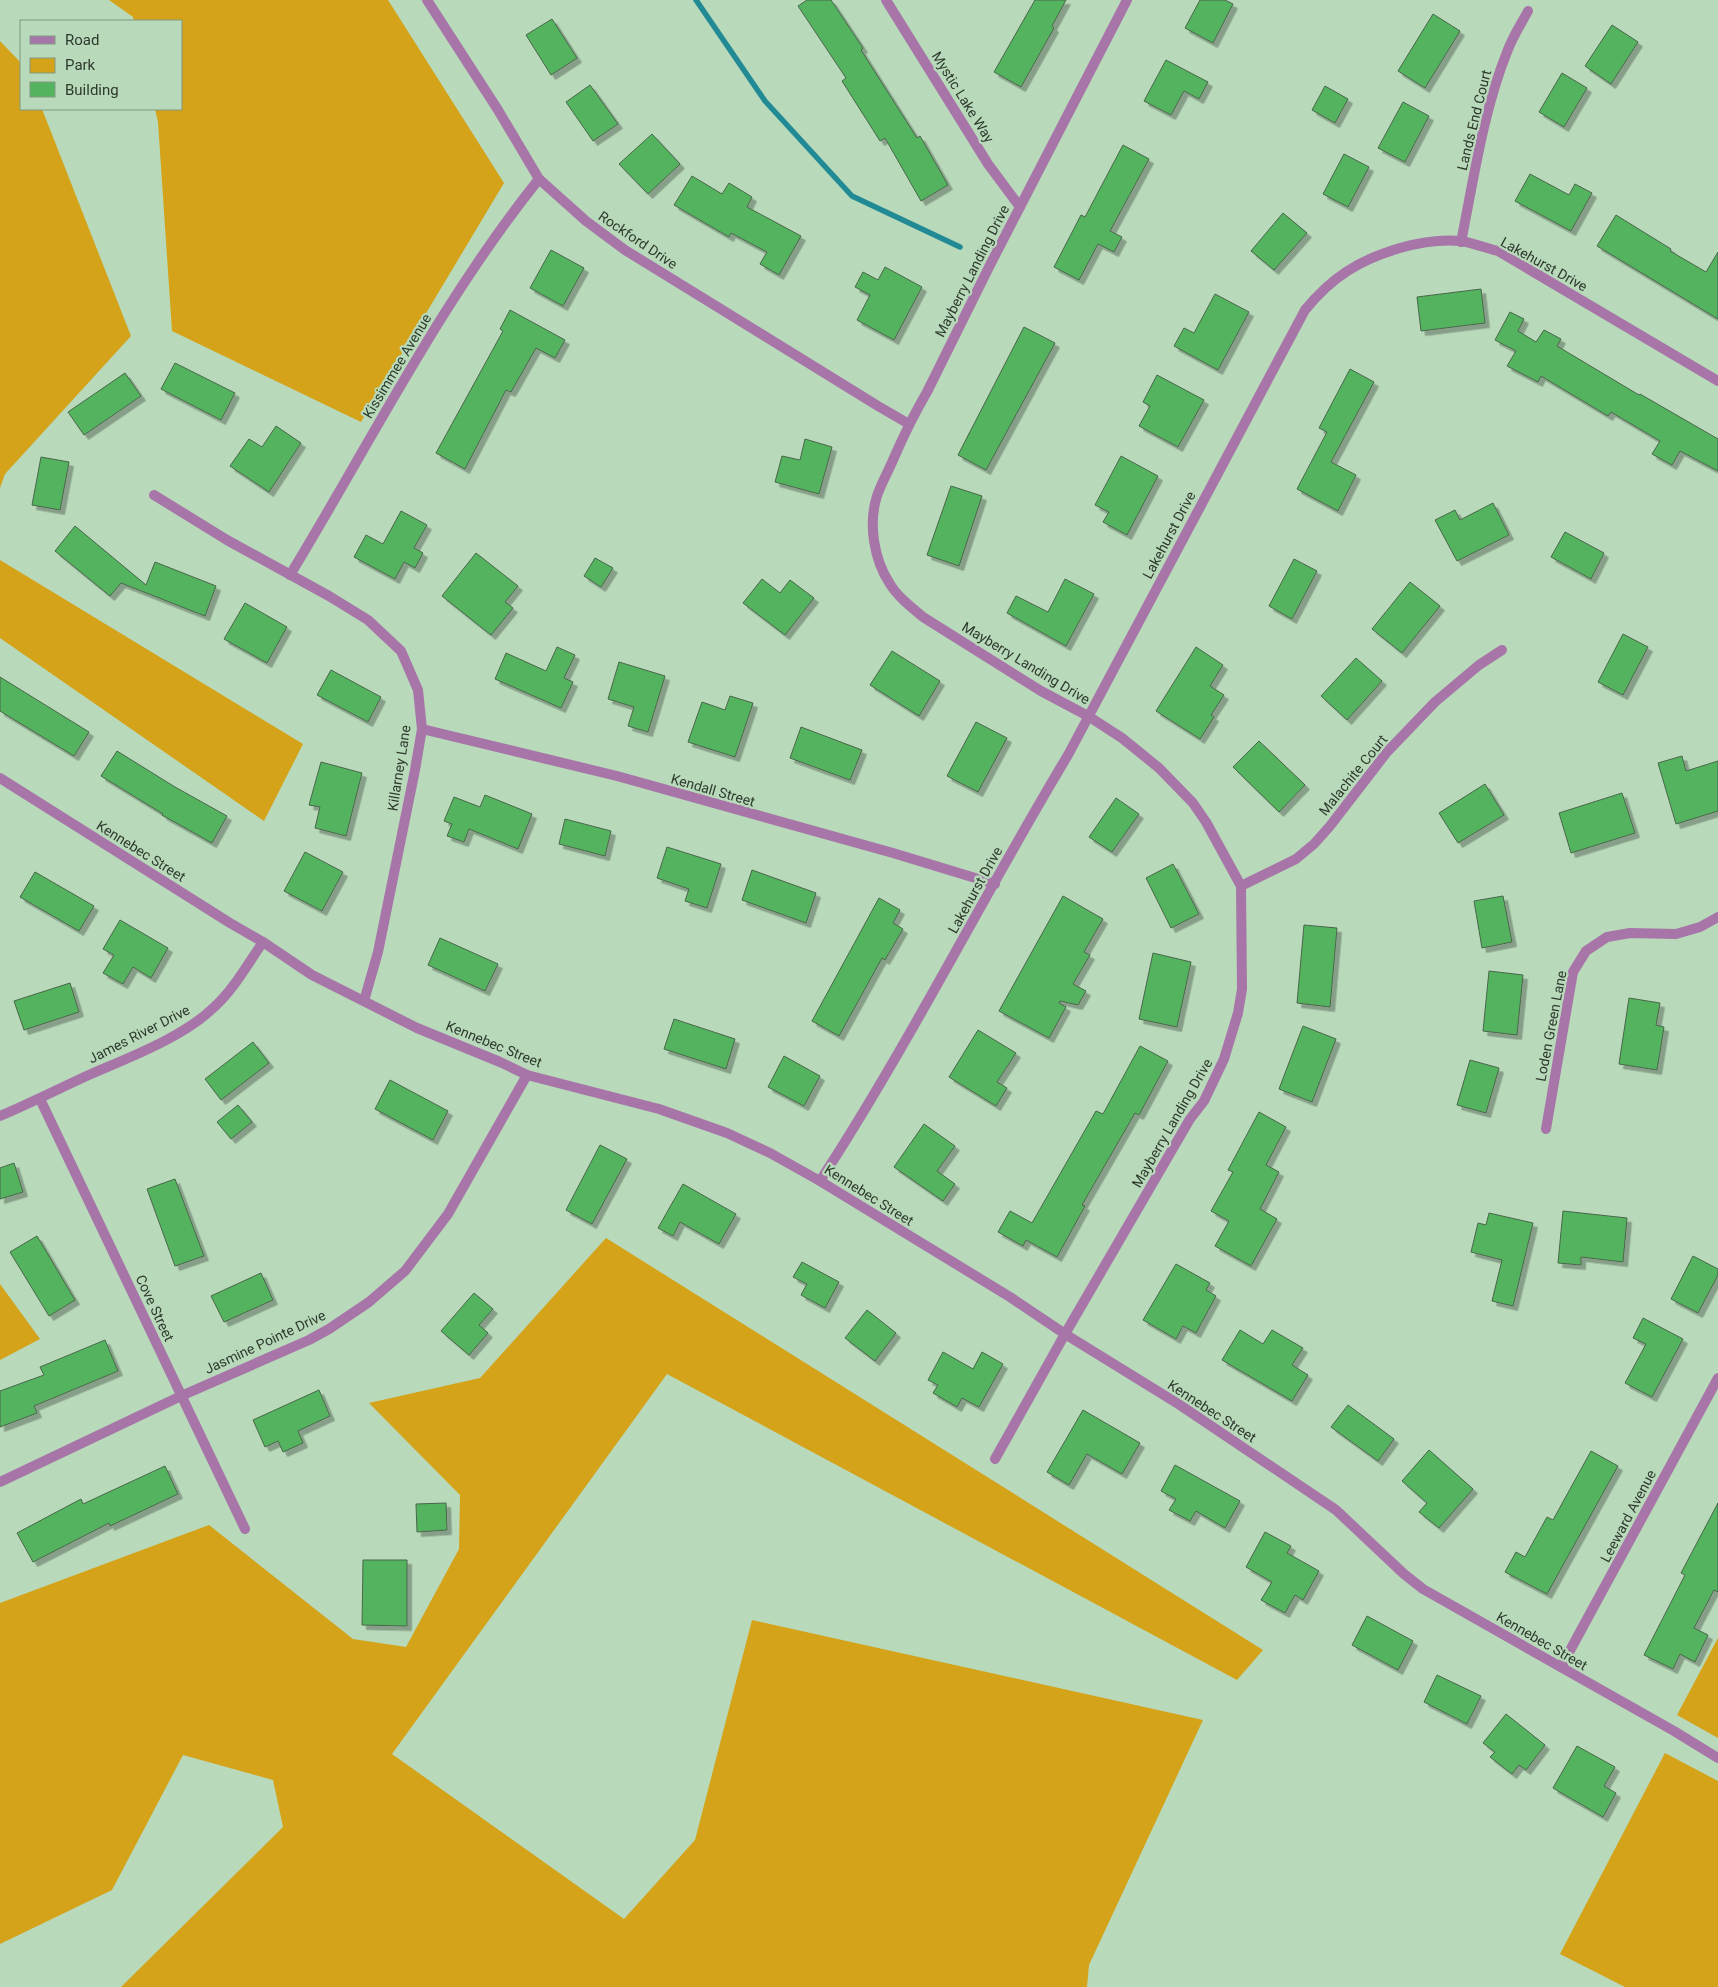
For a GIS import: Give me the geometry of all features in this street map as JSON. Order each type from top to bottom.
[{"type":"street","name":"Rockford Drive","points":[[427,0],[498,110],[539,179],[586,221],[625,250],[909,424]]},
{"type":"street","name":"Mystic Lake Way","points":[[886,0],[988,164],[1020,207]]},
{"type":"street","name":"Mayberry Landing Drive","points":[[995,1459],[1190,1119],[1204,1101],[1224,1059],[1238,1013],[1242,989],[1241,886],[1206,822],[1193,803],[1159,768],[1122,738],[1088,716],[1041,691],[923,617],[905,602],[890,584],[880,564],[874,542],[873,518],[877,496],[909,424],[1086,76],[1127,0]]},
{"type":"street","name":"Lands End Court","points":[[1461,242],[1482,133],[1494,88],[1507,50],[1528,11]]},
{"type":"street","name":"Kissimmee Avenue","points":[[290,575],[334,503],[416,359],[491,242],[539,179]]},
{"type":"street","name":"Lakehurst Drive","points":[[820,1181],[873,1096],[995,884],[1088,716],[1305,310],[1320,292],[1338,276],[1373,257],[1428,240],[1461,242],[1498,251],[1718,381]]},
{"type":"street","name":"Killarney Lane","points":[[154,495],[227,540],[329,596],[368,620],[401,651],[418,690],[422,729],[415,770],[378,952],[364,1001]]},
{"type":"street","name":"Malachite Court","points":[[1241,886],[1296,860],[1314,844],[1330,826],[1386,752],[1435,702],[1479,665],[1502,650]]},
{"type":"street","name":"Kendall Street","points":[[422,729],[617,776],[893,853],[995,884]]},
{"type":"street","name":"Kennebec Street","points":[[0,778],[263,942],[312,975],[417,1028],[527,1075],[681,1116],[727,1133],[820,1181],[1010,1297],[1065,1334],[1180,1405],[1336,1510],[1384,1556],[1423,1589],[1674,1731],[1718,1758]]},
{"type":"street","name":"Loden Green Lane","points":[[1546,1129],[1573,972],[1586,951],[1607,937],[1630,933],[1676,934],[1700,927],[1718,917]]},
{"type":"street","name":"James River Drive","points":[[0,1116],[40,1099],[173,1035],[211,1011],[226,996],[263,942]]},
{"type":"street","name":"Jasmine Pointe Drive","points":[[0,1482],[181,1396],[323,1333],[369,1302],[404,1271],[448,1214],[527,1075]]},
{"type":"street","name":"Cove Street","points":[[40,1099],[244,1529]]},
{"type":"street","name":"Leeward Avenue","points":[[1561,1667],[1718,1378]]},
{"type":"green space","points":[[109,0],[388,0],[504,183],[361,422],[172,331],[158,122],[155,110],[182,110],[182,20],[134,20],[133,17]]},
{"type":"green space","points":[[0,41],[20,62],[20,110],[42,110],[131,336],[5,474],[0,488]]},
{"type":"green space","points":[[0,560],[303,744],[264,821],[0,638]]},
{"type":"green space","points":[[606,1238],[1263,1650],[1237,1680],[667,1374],[392,1754],[624,1919],[695,1840],[752,1620],[1203,1720],[1089,1965],[1087,1987],[121,1987],[283,1827],[273,1780],[183,1755],[112,1890],[0,1944],[0,1603],[209,1525],[353,1639],[406,1647],[459,1549],[460,1495],[369,1403],[480,1378]]},
{"type":"green space","points":[[0,1284],[40,1339],[0,1360]]},
{"type":"green space","points":[[1718,1638],[1718,1738],[1677,1715]]},
{"type":"green space","points":[[1665,1753],[1718,1781],[1718,1987],[1625,1987],[1560,1954]]},
{"type":"building","points":[[807,0],[831,0],[863,48],[861,50],[917,138],[920,136],[948,185],[921,201],[885,138],[880,141],[842,81],[846,78],[798,6]]},
{"type":"building","points":[[1035,0],[1066,0],[1052,26],[1054,28],[1021,87],[994,72]]},
{"type":"building","points":[[1200,0],[1225,0],[1233,4],[1213,43],[1185,28]]},
{"type":"building","points":[[1433,14],[1460,31],[1425,88],[1398,71]]},
{"type":"building","points":[[552,19],[577,58],[551,75],[526,35]]},
{"type":"building","points":[[1612,25],[1638,42],[1611,84],[1585,66]]},
{"type":"building","points":[[1166,60],[1208,82],[1199,99],[1184,91],[1171,115],[1144,101]]},
{"type":"building","points":[[1562,73],[1587,88],[1564,127],[1539,112]]},
{"type":"building","points":[[590,85],[618,124],[593,141],[566,102]]},
{"type":"building","points":[[1325,86],[1348,99],[1335,123],[1312,110]]},
{"type":"building","points":[[1403,102],[1429,116],[1405,162],[1378,148]]},
{"type":"building","points":[[652,134],[680,164],[648,194],[619,164]]},
{"type":"building","points":[[1123,145],[1149,159],[1110,231],[1122,237],[1114,252],[1098,244],[1079,280],[1054,267],[1081,215],[1085,217]]},
{"type":"building","points":[[1344,154],[1369,167],[1348,207],[1323,194]]},
{"type":"building","points":[[1530,174],[1569,195],[1575,184],[1592,193],[1571,231],[1515,201]]},
{"type":"building","points":[[692,176],[722,194],[729,183],[752,197],[747,207],[801,236],[779,275],[760,264],[767,252],[731,233],[729,237],[674,205]]},
{"type":"building","points":[[1283,213],[1307,233],[1274,270],[1251,251]]},
{"type":"building","points":[[1616,215],[1671,249],[1670,251],[1706,272],[1718,252],[1718,319],[1597,246]]},
{"type":"building","points":[[551,250],[584,268],[563,306],[530,288]]},
{"type":"building","points":[[885,267],[922,287],[894,340],[857,320],[870,295],[855,287],[863,272],[878,280]]},
{"type":"building","points":[[1481,289],[1485,323],[1421,331],[1417,297]]},
{"type":"building","points":[[1215,294],[1249,312],[1218,370],[1174,346],[1184,328],[1194,333]]},
{"type":"building","points":[[510,310],[565,340],[555,358],[536,348],[511,392],[506,390],[465,469],[436,453],[503,331],[500,329]]},
{"type":"building","points":[[1510,312],[1524,319],[1518,331],[1536,342],[1544,330],[1561,339],[1557,346],[1718,439],[1718,471],[1680,451],[1672,465],[1652,454],[1660,441],[1611,412],[1608,416],[1541,376],[1538,382],[1507,366],[1516,351],[1495,340]]},
{"type":"building","points":[[1024,327],[1055,343],[986,470],[958,455]]},
{"type":"building","points":[[175,363],[235,393],[221,420],[161,389]]},
{"type":"building","points":[[1350,369],[1374,382],[1331,462],[1356,475],[1338,511],[1297,489],[1327,432],[1319,428]]},
{"type":"building","points":[[125,373],[141,396],[84,435],[68,412]]},
{"type":"building","points":[[1157,375],[1204,400],[1178,447],[1139,426],[1150,406],[1143,402]]},
{"type":"building","points":[[276,426],[301,443],[269,492],[230,466],[249,439],[262,447]]},
{"type":"building","points":[[805,439],[832,447],[819,494],[775,482],[782,456],[800,460]]},
{"type":"building","points":[[1121,456],[1158,476],[1127,535],[1103,522],[1109,512],[1095,505]]},
{"type":"building","points":[[41,457],[69,462],[60,510],[32,505]]},
{"type":"building","points":[[951,486],[982,496],[959,566],[927,555]]},
{"type":"building","points":[[1493,503],[1509,535],[1457,561],[1435,520],[1455,510],[1460,520]]},
{"type":"building","points":[[401,511],[427,525],[414,548],[423,553],[415,568],[404,562],[395,579],[354,557],[366,535],[383,544]]},
{"type":"building","points":[[75,526],[146,585],[155,562],[216,586],[205,616],[121,583],[110,596],[55,551]]},
{"type":"building","points":[[1565,532],[1604,553],[1591,579],[1551,557]]},
{"type":"building","points":[[476,553],[518,586],[505,602],[513,608],[491,635],[442,596]]},
{"type":"building","points":[[595,558],[613,568],[601,587],[584,576]]},
{"type":"building","points":[[1294,559],[1317,571],[1292,619],[1269,606]]},
{"type":"building","points":[[762,579],[780,593],[790,580],[814,598],[785,635],[743,603]]},
{"type":"building","points":[[1065,579],[1094,594],[1066,646],[1007,613],[1016,596],[1048,612]]},
{"type":"building","points":[[1410,582],[1440,606],[1402,653],[1372,629]]},
{"type":"building","points":[[245,603],[287,627],[267,663],[224,639]]},
{"type":"building","points":[[1623,634],[1648,647],[1623,695],[1598,682]]},
{"type":"building","points":[[557,647],[575,655],[564,678],[573,682],[561,708],[495,679],[506,653],[546,671]]},
{"type":"building","points":[[1196,647],[1223,665],[1210,686],[1224,695],[1211,715],[1214,717],[1200,739],[1156,711]]},
{"type":"building","points":[[892,651],[940,681],[919,716],[870,685]]},
{"type":"building","points":[[1356,658],[1382,681],[1347,720],[1321,696]]},
{"type":"building","points":[[619,662],[665,676],[648,732],[628,726],[634,707],[608,699]]},
{"type":"building","points":[[331,670],[381,697],[368,722],[317,695]]},
{"type":"building","points":[[0,677],[89,732],[74,756],[0,711]]},
{"type":"building","points":[[730,696],[753,703],[735,757],[688,742],[702,702],[725,710]]},
{"type":"building","points":[[976,722],[1007,738],[978,792],[947,776]]},
{"type":"building","points":[[801,727],[862,750],[850,780],[790,758]]},
{"type":"building","points":[[1259,741],[1305,785],[1279,812],[1233,767]]},
{"type":"building","points":[[117,751],[227,816],[212,843],[162,815],[101,776]]},
{"type":"building","points":[[1682,756],[1686,771],[1718,761],[1718,811],[1676,824],[1658,763]]},
{"type":"building","points":[[321,762],[362,773],[346,836],[315,828],[320,807],[309,805]]},
{"type":"building","points":[[1485,784],[1504,815],[1458,843],[1439,813]]},
{"type":"building","points":[[1622,793],[1635,833],[1571,853],[1559,813]]},
{"type":"building","points":[[485,795],[532,814],[518,849],[469,829],[464,842],[447,836],[452,824],[444,821],[454,797],[480,807]]},
{"type":"building","points":[[1116,798],[1139,814],[1112,852],[1089,837]]},
{"type":"building","points":[[565,819],[611,831],[605,856],[559,844]]},
{"type":"building","points":[[667,847],[721,864],[707,908],[685,901],[689,889],[657,878]]},
{"type":"building","points":[[305,852],[343,872],[322,911],[284,891]]},
{"type":"building","points":[[1173,864],[1199,914],[1171,928],[1146,878]]},
{"type":"building","points":[[752,870],[816,893],[806,923],[742,900]]},
{"type":"building","points":[[35,872],[94,906],[79,931],[20,897]]},
{"type":"building","points":[[1063,896],[1103,919],[1084,952],[1090,955],[1073,984],[1086,991],[1078,1005],[1060,1001],[1059,1003],[1066,1007],[1049,1038],[999,1011]]},
{"type":"building","points":[[1503,896],[1512,942],[1482,948],[1474,901]]},
{"type":"building","points":[[879,898],[900,910],[893,923],[903,929],[885,960],[882,958],[839,1036],[812,1021]]},
{"type":"building","points":[[120,920],[168,948],[151,978],[133,967],[123,984],[103,973],[114,955],[103,949]]},
{"type":"building","points":[[1304,925],[1337,928],[1330,1007],[1297,1003]]},
{"type":"building","points":[[440,938],[498,964],[485,991],[428,965]]},
{"type":"building","points":[[1153,953],[1191,962],[1177,1027],[1139,1019]]},
{"type":"building","points":[[1489,971],[1523,975],[1517,1035],[1483,1031]]},
{"type":"building","points":[[70,983],[79,1012],[24,1030],[14,1001]]},
{"type":"building","points":[[1629,998],[1660,1003],[1656,1025],[1664,1027],[1657,1070],[1619,1064]]},
{"type":"building","points":[[674,1019],[735,1039],[726,1069],[664,1049]]},
{"type":"building","points":[[1303,1026],[1336,1039],[1312,1102],[1279,1089]]},
{"type":"building","points":[[978,1030],[1016,1053],[997,1082],[1007,1088],[996,1106],[949,1077]]},
{"type":"building","points":[[253,1042],[269,1063],[221,1100],[205,1079]]},
{"type":"building","points":[[1140,1046],[1168,1061],[1139,1115],[1135,1113],[1082,1205],[1085,1206],[1057,1257],[1026,1240],[1023,1246],[998,1232],[1010,1211],[1032,1223],[1096,1111],[1103,1114]]},
{"type":"building","points":[[784,1056],[820,1076],[804,1106],[768,1087]]},
{"type":"building","points":[[1470,1060],[1499,1068],[1486,1113],[1457,1105]]},
{"type":"building","points":[[390,1080],[448,1111],[433,1140],[375,1109]]},
{"type":"building","points":[[238,1105],[252,1122],[231,1139],[217,1122]]},
{"type":"building","points":[[1259,1112],[1286,1127],[1266,1165],[1279,1172],[1260,1209],[1277,1219],[1251,1266],[1215,1246],[1229,1221],[1211,1211],[1233,1172],[1228,1170]]},
{"type":"building","points":[[924,1124],[955,1146],[937,1171],[955,1184],[943,1201],[894,1167]]},
{"type":"building","points":[[600,1145],[627,1159],[592,1224],[566,1210]]},
{"type":"building","points":[[14,1163],[23,1192],[0,1199],[0,1168]]},
{"type":"building","points":[[175,1179],[204,1256],[175,1266],[147,1189]]},
{"type":"building","points":[[683,1184],[736,1214],[719,1244],[680,1222],[673,1236],[658,1228]]},
{"type":"building","points":[[1563,1211],[1627,1218],[1623,1262],[1581,1257],[1581,1265],[1558,1263]]},
{"type":"building","points":[[1489,1213],[1533,1223],[1513,1306],[1492,1301],[1502,1260],[1471,1252],[1478,1223],[1486,1225]]},
{"type":"building","points":[[37,1236],[75,1300],[49,1316],[10,1252]]},
{"type":"building","points":[[1693,1256],[1718,1269],[1718,1275],[1698,1313],[1671,1299]]},
{"type":"building","points":[[802,1262],[839,1282],[825,1308],[801,1295],[807,1284],[793,1277]]},
{"type":"building","points":[[1176,1264],[1210,1283],[1206,1290],[1216,1296],[1196,1333],[1183,1326],[1176,1339],[1143,1320]]},
{"type":"building","points":[[261,1273],[273,1300],[224,1322],[211,1296]]},
{"type":"building","points":[[474,1293],[493,1309],[479,1325],[488,1333],[469,1355],[441,1331]]},
{"type":"building","points":[[867,1310],[896,1333],[875,1361],[845,1338]]},
{"type":"building","points":[[1643,1318],[1683,1339],[1652,1397],[1625,1383],[1646,1344],[1633,1338]]},
{"type":"building","points":[[1240,1330],[1263,1344],[1272,1330],[1303,1348],[1292,1365],[1308,1375],[1292,1401],[1222,1360]]},
{"type":"building","points":[[105,1340],[118,1371],[34,1406],[37,1413],[0,1427],[0,1391],[44,1375],[40,1367]]},
{"type":"building","points":[[943,1352],[973,1369],[982,1352],[1003,1364],[979,1407],[962,1398],[957,1407],[933,1393],[938,1385],[928,1380]]},
{"type":"building","points":[[319,1390],[330,1416],[298,1431],[303,1443],[283,1452],[278,1441],[265,1447],[253,1420]]},
{"type":"building","points":[[1348,1405],[1394,1439],[1378,1461],[1331,1427]]},
{"type":"building","points":[[1083,1410],[1140,1443],[1122,1474],[1087,1454],[1069,1485],[1047,1472]]},
{"type":"building","points":[[1429,1450],[1473,1489],[1439,1528],[1419,1512],[1427,1503],[1402,1481]]},
{"type":"building","points":[[1591,1451],[1618,1466],[1547,1594],[1505,1572],[1516,1552],[1525,1557],[1547,1517],[1553,1520]]},
{"type":"building","points":[[1175,1465],[1240,1501],[1225,1528],[1196,1511],[1190,1521],[1169,1510],[1176,1499],[1161,1491]]},
{"type":"building","points":[[165,1466],[178,1494],[110,1526],[109,1523],[33,1562],[17,1533],[81,1499],[83,1504]]},
{"type":"building","points":[[446,1503],[447,1530],[417,1532],[416,1504]]},
{"type":"building","points":[[1718,1503],[1718,1592],[1714,1590],[1694,1628],[1708,1635],[1695,1662],[1680,1654],[1673,1669],[1644,1655],[1685,1575],[1681,1573]]},
{"type":"building","points":[[1265,1532],[1291,1546],[1287,1553],[1319,1571],[1303,1600],[1295,1595],[1285,1613],[1261,1600],[1272,1582],[1246,1567]]},
{"type":"building","points":[[363,1560],[407,1560],[407,1626],[362,1625]]},
{"type":"building","points":[[1367,1616],[1413,1641],[1398,1670],[1352,1645]]},
{"type":"building","points":[[1437,1675],[1481,1696],[1467,1724],[1424,1702]]},
{"type":"building","points":[[1506,1714],[1545,1745],[1526,1770],[1519,1765],[1512,1774],[1490,1757],[1495,1752],[1483,1743]]},
{"type":"building","points":[[1577,1746],[1615,1767],[1604,1786],[1616,1793],[1603,1817],[1553,1788]]},
{"type":"waterway","points":[[696,0],[765,101],[852,196],[960,247]]}]
